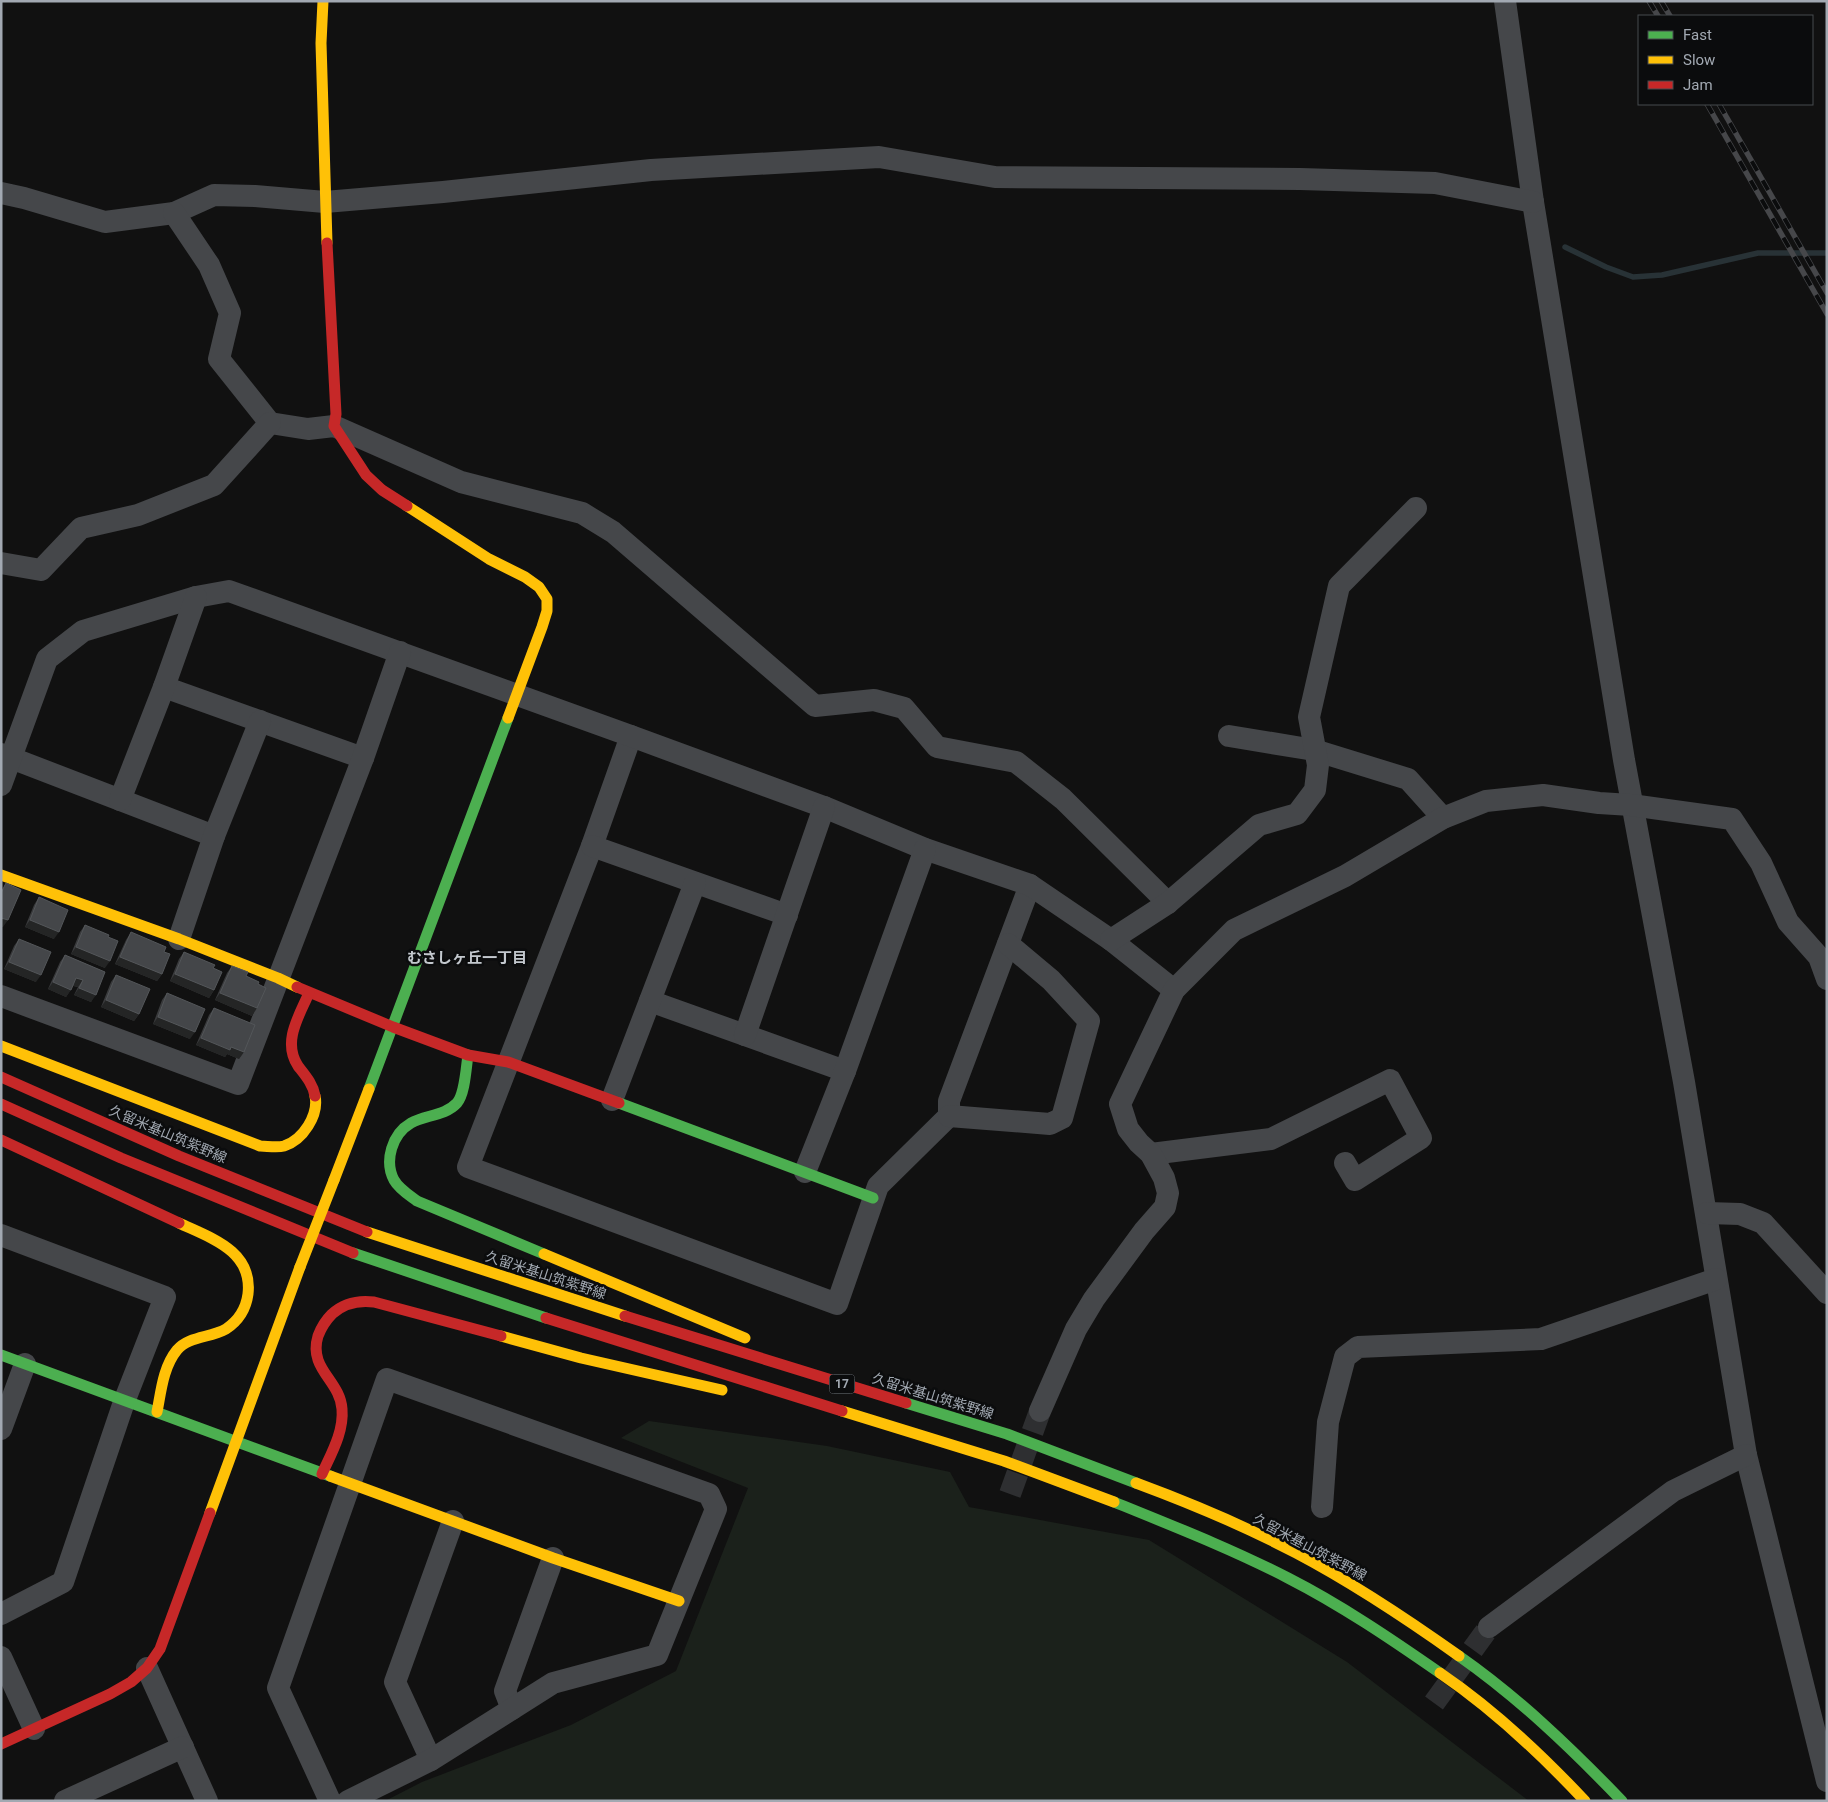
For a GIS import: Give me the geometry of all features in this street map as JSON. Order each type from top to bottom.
[{"type":"main road","points":[[1,1744],[110,1694],[131,1682],[147,1668],[160,1649],[300,1267],[393,1027],[547,611],[547,599],[539,587],[525,577],[489,559],[382,490],[366,475],[334,426],[336,414],[321,43],[323,1]]},
{"type":"main road","points":[[1,875],[179,939],[278,978],[309,993],[393,1027],[468,1055],[508,1062],[873,1198]]},
{"type":"main road","points":[[1,1046],[260,1146],[283,1146],[305,1132],[317,1105],[314,1088],[293,1058],[291,1047],[291,1034],[309,993]]},
{"type":"main road","points":[[468,1055],[459,1101],[449,1110],[419,1119],[406,1126],[391,1146],[390,1170],[394,1180],[401,1189],[417,1200],[740,1335],[822,1378]]},
{"type":"main road","name":"久留米基山筑紫野線","points":[[1,1077],[179,1156],[362,1230],[667,1330],[1007,1434],[1169,1495],[1296,1553],[1398,1613],[1482,1672],[1574,1751],[1622,1801]]},
{"type":"main road","name":"17","points":[[1,1104],[121,1158],[355,1254],[580,1330],[1004,1460],[1083,1489],[1225,1547],[1290,1579],[1343,1609],[1468,1692],[1555,1769],[1585,1801]]},
{"type":"main road","points":[[1,1140],[222,1244],[239,1258],[246,1272],[248,1286],[248,1298],[243,1313],[234,1323],[212,1335],[188,1341],[176,1351],[168,1368],[157,1412]]},
{"type":"main road","points":[[322,1474],[338,1439],[342,1422],[341,1401],[335,1384],[325,1374],[318,1360],[319,1331],[325,1321],[336,1310],[352,1302],[364,1300],[387,1304],[581,1358],[731,1392]]},
{"type":"main road","points":[[1,1355],[124,1402],[157,1412],[553,1558],[679,1601]]},
{"type":"main road","points":[[750,1395],[808,1400]]},
{"type":"street","points":[[1504,1],[1533,202],[1631,805],[1682,1073],[1746,1455],[1818,1707],[1827,1782]]},
{"type":"street","points":[[1,193],[105,222],[174,213],[214,195],[255,196],[326,202],[444,192],[651,170],[880,157],[995,177],[1436,182],[1533,202]]},
{"type":"street","points":[[174,213],[209,265],[230,313],[219,359],[270,423],[308,429],[334,426],[461,482],[582,513],[613,532],[815,706],[874,700],[904,708],[937,747],[1016,762],[1063,799],[1168,903]]},
{"type":"street","points":[[1,563],[41,570],[81,528],[138,514],[214,485],[270,423]]},
{"type":"street","points":[[1110,940],[1168,903],[1259,825],[1297,814],[1315,790],[1318,765],[1309,717],[1339,586],[1416,508]]},
{"type":"street","points":[[1,784],[6,756],[47,659],[83,631],[196,597],[229,591],[631,736],[824,807],[925,848],[1030,885],[1110,940],[1174,990]]},
{"type":"street","points":[[120,800],[164,687],[196,597]]},
{"type":"street","points":[[1,996],[238,1084],[363,758],[400,652]]},
{"type":"street","points":[[164,687],[363,758]]},
{"type":"street","points":[[179,939],[214,836],[260,720]]},
{"type":"street","points":[[631,736],[592,846],[468,1167],[837,1304],[878,1186],[949,1116],[949,1101],[1030,885]]},
{"type":"street","points":[[1229,736],[1314,750],[1408,779],[1443,818]]},
{"type":"street","points":[[6,756],[214,836]]},
{"type":"street","points":[[1040,1411],[1076,1329],[1094,1299],[1144,1231],[1165,1207],[1168,1193],[1164,1178],[1151,1154],[1128,1129],[1120,1104],[1174,990],[1234,930],[1345,876],[1443,818],[1486,801],[1543,795],[1732,819],[1761,863],[1788,922],[1823,958],[1827,979]]},
{"type":"street","points":[[745,1035],[824,807]]},
{"type":"street","points":[[592,846],[787,915]]},
{"type":"street","points":[[805,1172],[845,1071],[925,848]]},
{"type":"street","points":[[612,1100],[695,883]]},
{"type":"street","points":[[949,1116],[1050,1124],[1062,1118],[1089,1021],[1051,980],[1008,944]]},
{"type":"street","points":[[650,1001],[845,1071]]},
{"type":"street","points":[[1151,1154],[1270,1139],[1390,1080],[1422,1138],[1355,1180],[1345,1163]]},
{"type":"street","points":[[1706,1213],[1740,1214],[1763,1224],[1827,1293]]},
{"type":"street","points":[[1,1235],[165,1297],[124,1402],[63,1582],[1,1614]]},
{"type":"street","points":[[1322,1507],[1328,1422],[1345,1357],[1358,1347],[1541,1339],[1716,1279]]},
{"type":"street","points":[[1,1429],[25,1364]]},
{"type":"street","points":[[330,1801],[278,1688],[388,1379],[709,1494],[716,1509],[657,1655],[554,1682],[431,1760],[348,1801]]},
{"type":"street","points":[[1489,1626],[1673,1491],[1746,1455]]},
{"type":"street","points":[[431,1760],[395,1682],[453,1521]]},
{"type":"street","points":[[512,1709],[505,1691],[553,1558]]},
{"type":"street","points":[[1,1656],[34,1729]]},
{"type":"street","points":[[147,1668],[207,1801]]},
{"type":"street","points":[[65,1801],[183,1747]]},
{"type":"shaded area","points":[[649,1421],[827,1446],[950,1472],[969,1507],[1149,1540],[1347,1662],[1529,1801],[385,1801],[422,1782],[571,1725],[676,1671],[748,1488],[621,1438]]},
{"type":"building","points":[[6,883],[21,890],[8,920],[1,918],[1,893]]},
{"type":"building","points":[[39,897],[68,910],[59,932],[30,920]]},
{"type":"building","points":[[85,925],[118,941],[110,961],[76,947]]},
{"type":"building","points":[[131,932],[166,947],[164,952],[170,954],[162,974],[120,957]]},
{"type":"building","points":[[19,939],[51,952],[41,975],[9,962]]},
{"type":"building","points":[[184,952],[215,965],[213,968],[222,972],[214,990],[175,974]]},
{"type":"building","points":[[65,955],[105,972],[96,995],[79,988],[83,980],[76,978],[71,990],[53,982]]},
{"type":"building","points":[[232,966],[248,972],[246,976],[259,982],[258,984],[266,988],[257,1008],[220,993]]},
{"type":"building","points":[[116,975],[150,989],[139,1014],[106,1000]]},
{"type":"building","points":[[167,993],[205,1009],[195,1032],[158,1017]]},
{"type":"building","points":[[214,1008],[255,1025],[244,1052],[231,1047],[230,1050],[201,1038]]},
{"type":"waterway","points":[[1565,247],[1606,267],[1633,277],[1662,275],[1758,253],[1827,253]]},
{"type":"tunnel","points":[[1010,1494],[1040,1411]]},
{"type":"tunnel","points":[[1434,1703],[1489,1627]]},
{"type":"railway","points":[[1649,1],[1657,15]]},
{"type":"railway","points":[[1661,1],[1669,15]]},
{"type":"railway","points":[[1708,105],[1827,314]]},
{"type":"railway","points":[[1720,105],[1827,293]]},
{"type":"traffic: fast","points":[[369,1089],[508,718]]},
{"type":"traffic: fast","points":[[468,1055],[460,1099],[447,1110],[417,1120],[404,1128],[392,1148],[390,1157],[391,1173],[404,1192],[417,1201],[544,1254]]},
{"type":"traffic: fast","points":[[619,1103],[873,1198]]},
{"type":"traffic: fast","points":[[353,1253],[546,1318]]},
{"type":"traffic: fast","points":[[1,1355],[330,1476]]},
{"type":"traffic: fast","points":[[906,1403],[1007,1434],[1136,1483]]},
{"type":"traffic: fast","points":[[1114,1502],[1267,1567],[1308,1588],[1384,1635],[1440,1673]]},
{"type":"traffic: fast","points":[[1459,1656],[1524,1707],[1584,1762],[1622,1801]]},
{"type":"traffic: slow","points":[[323,1],[321,43],[327,243]]},
{"type":"traffic: slow","points":[[407,506],[489,559],[525,577],[539,587],[547,599],[547,611],[542,627],[508,718]]},
{"type":"traffic: slow","points":[[1,875],[179,939],[297,987]]},
{"type":"traffic: slow","points":[[1,1046],[260,1146],[281,1147],[291,1143],[303,1133],[315,1111],[315,1096]]},
{"type":"traffic: slow","points":[[334,1180],[369,1089]]},
{"type":"traffic: slow","points":[[300,1267],[334,1180]]},
{"type":"traffic: slow","points":[[157,1412],[166,1372],[177,1350],[187,1342],[220,1332],[230,1326],[243,1310],[248,1294],[248,1279],[244,1267],[237,1257],[216,1241],[179,1223]]},
{"type":"traffic: slow","points":[[367,1232],[625,1316]]},
{"type":"traffic: slow","points":[[544,1254],[745,1338]]},
{"type":"traffic: slow","points":[[210,1513],[300,1267]]},
{"type":"traffic: slow","points":[[501,1336],[581,1358],[722,1390]]},
{"type":"traffic: slow","points":[[842,1411],[1004,1461],[1114,1502]]},
{"type":"traffic: slow","points":[[330,1476],[553,1558],[679,1601]]},
{"type":"traffic: slow","points":[[1136,1483],[1217,1515],[1296,1553],[1379,1602],[1459,1656]]},
{"type":"traffic: slow","points":[[1440,1673],[1516,1733],[1585,1801]]},
{"type":"traffic: jam","points":[[327,243],[336,414],[334,426],[366,475],[382,490],[407,506]]},
{"type":"traffic: jam","points":[[297,987],[393,1027],[468,1055],[508,1062],[619,1103]]},
{"type":"traffic: jam","points":[[309,993],[294,1029],[292,1048],[293,1057],[311,1084],[315,1096]]},
{"type":"traffic: jam","points":[[1,1077],[179,1156],[367,1232]]},
{"type":"traffic: jam","points":[[1,1104],[121,1158],[353,1253]]},
{"type":"traffic: jam","points":[[1,1140],[179,1223]]},
{"type":"traffic: jam","points":[[322,1474],[339,1434],[342,1409],[336,1390],[317,1357],[316,1347],[322,1327],[337,1310],[351,1303],[362,1301],[374,1302],[501,1336]]},
{"type":"traffic: jam","points":[[625,1316],[906,1403]]},
{"type":"traffic: jam","points":[[546,1318],[842,1411]]},
{"type":"traffic: jam","points":[[1,1744],[110,1694],[131,1682],[147,1668],[160,1649],[210,1513]]},
{"type":"district","name":"むさしヶ丘一丁目","points":[[467,958]]}]
